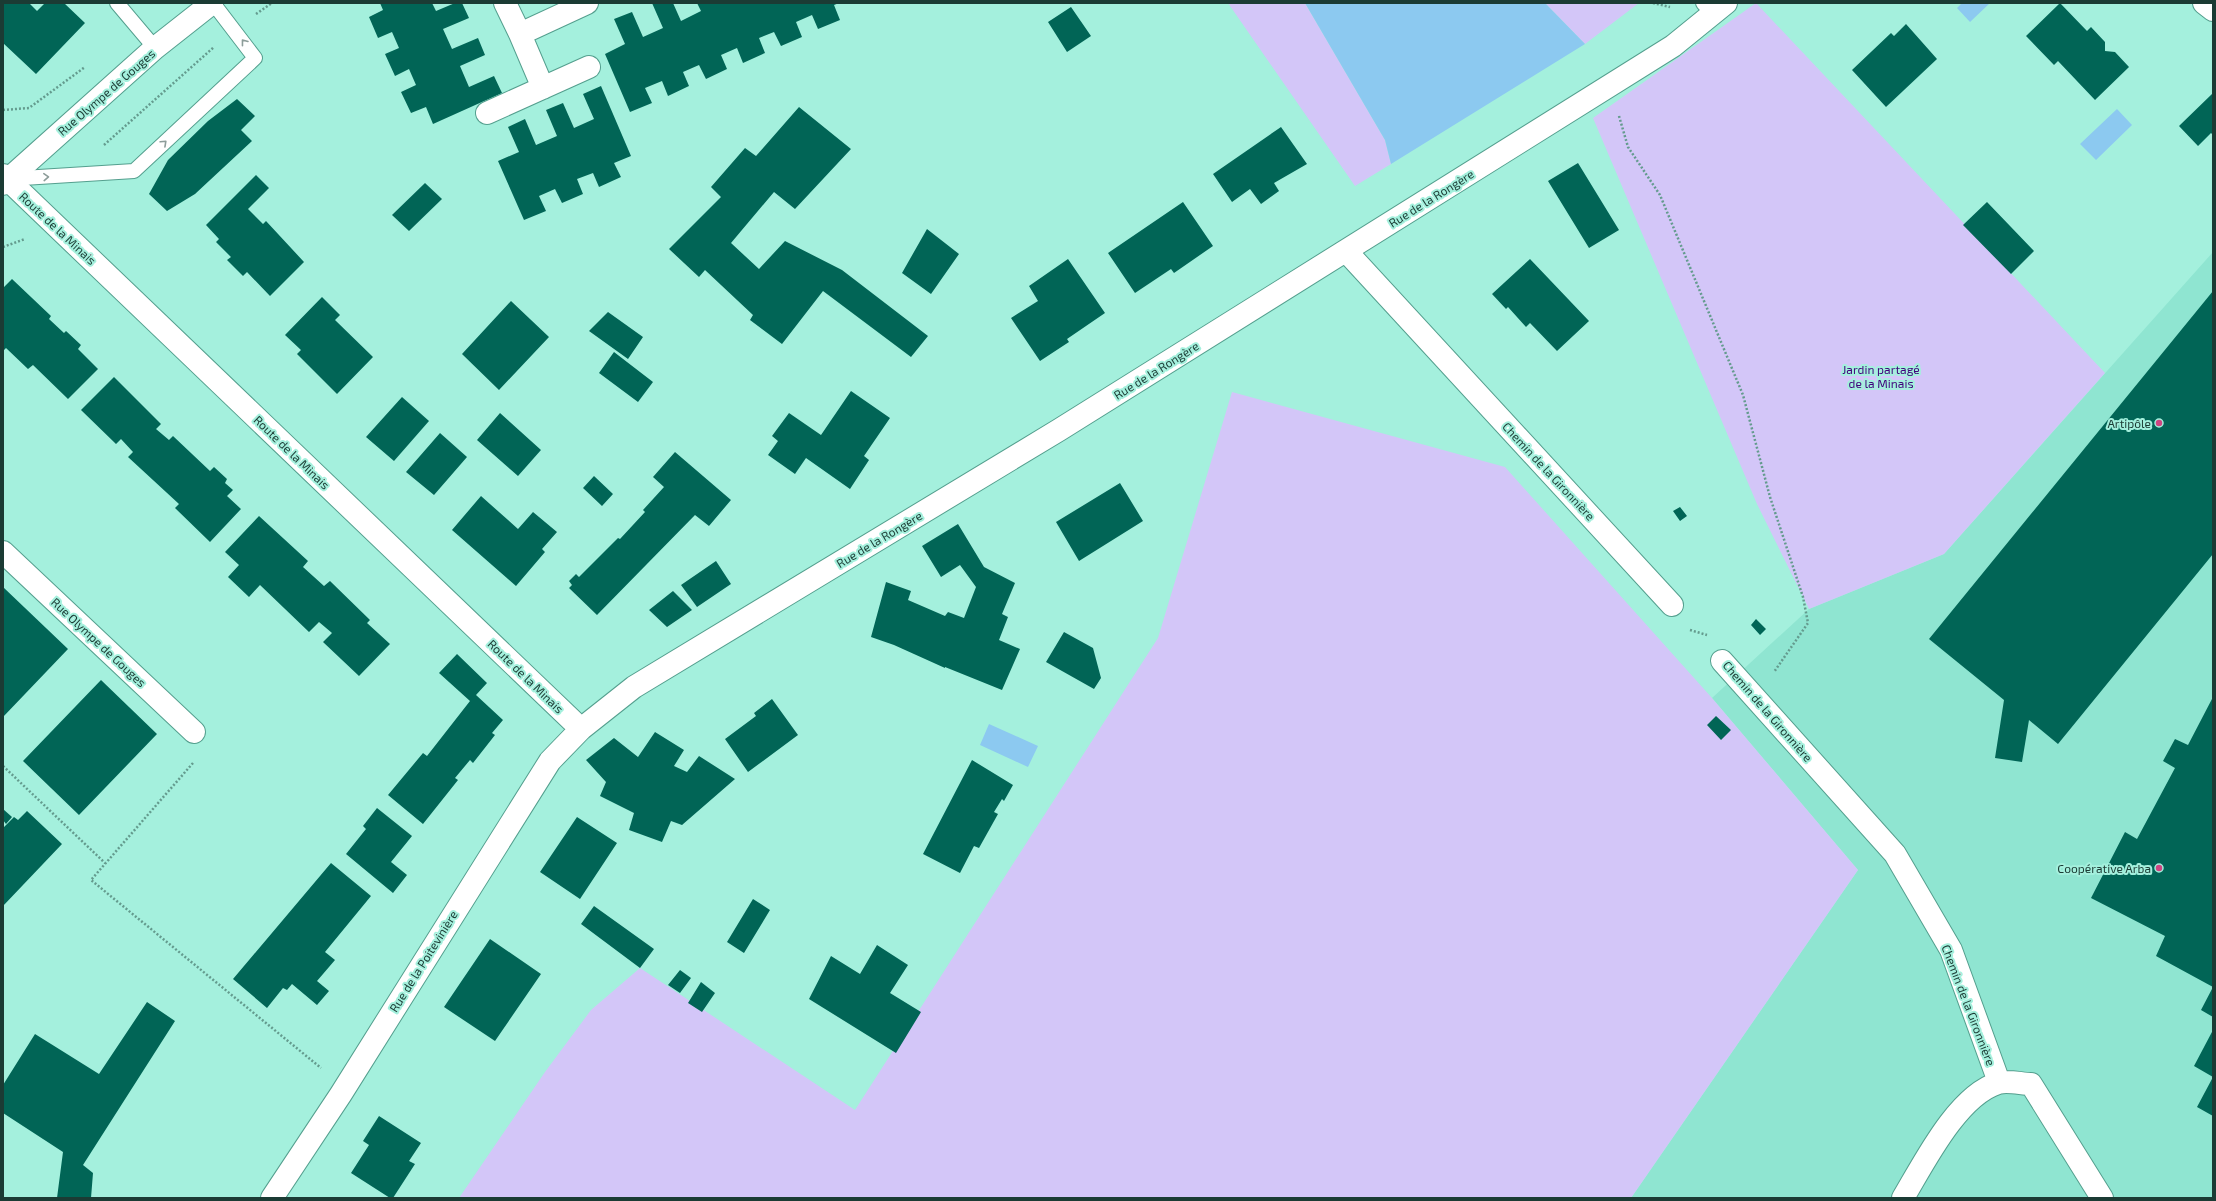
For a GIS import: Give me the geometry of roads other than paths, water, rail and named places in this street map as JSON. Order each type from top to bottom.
[{"type":"street","name":"Rue Olympe de Gouges","points":[[4,179],[155,48],[213,3]]},
{"type":"street","points":[[505,3],[543,88]]},
{"type":"street","points":[[520,34],[587,3]]},
{"type":"street","points":[[2204,3],[2213,10]]},
{"type":"street","name":"Rue de la Rongère","points":[[581,729],[634,687],[1059,430],[1673,46],[1714,7]]},
{"type":"street","points":[[487,113],[589,67]]},
{"type":"street","name":"Route de la Minais","points":[[4,179],[581,729]]},
{"type":"street","name":"Chemin de la Gironnière","points":[[1346,251],[1672,605]]},
{"type":"street","name":"Rue Olympe de Gouges","points":[[3,552],[194,732]]},
{"type":"street","name":"Chemin de la Gironnière","points":[[1722,661],[1895,854],[1951,950],[1999,1082]]},
{"type":"street","name":"Rue de la Poitevinière","points":[[272,1198],[346,1085],[550,761],[581,729]]},
{"type":"street","points":[[1903,1198],[1936,1142],[1968,1100],[1999,1082],[2031,1084],[2102,1198]]},
{"type":"lane","points":[[117,3],[155,48]]},
{"type":"lane","points":[[4,179],[134,171],[256,58],[213,3]]},
{"type":"water","points":[[1305,3],[1545,3],[1585,44],[1391,164],[1385,140]]},
{"type":"water","points":[[1962,3],[1990,3],[1970,22],[1957,8]]},
{"type":"water","points":[[2117,109],[2132,125],[2096,160],[2080,144]]},
{"type":"water","points":[[989,724],[1038,746],[1028,767],[980,745]]},
{"type":"place","name":"Artipôle","points":[[2159,423]]},
{"type":"place","name":"Coopérative Arba","points":[[2159,868]]},
{"type":"park label","name":"Jardin partagé de la Minais","points":[[1881,376]]}]
